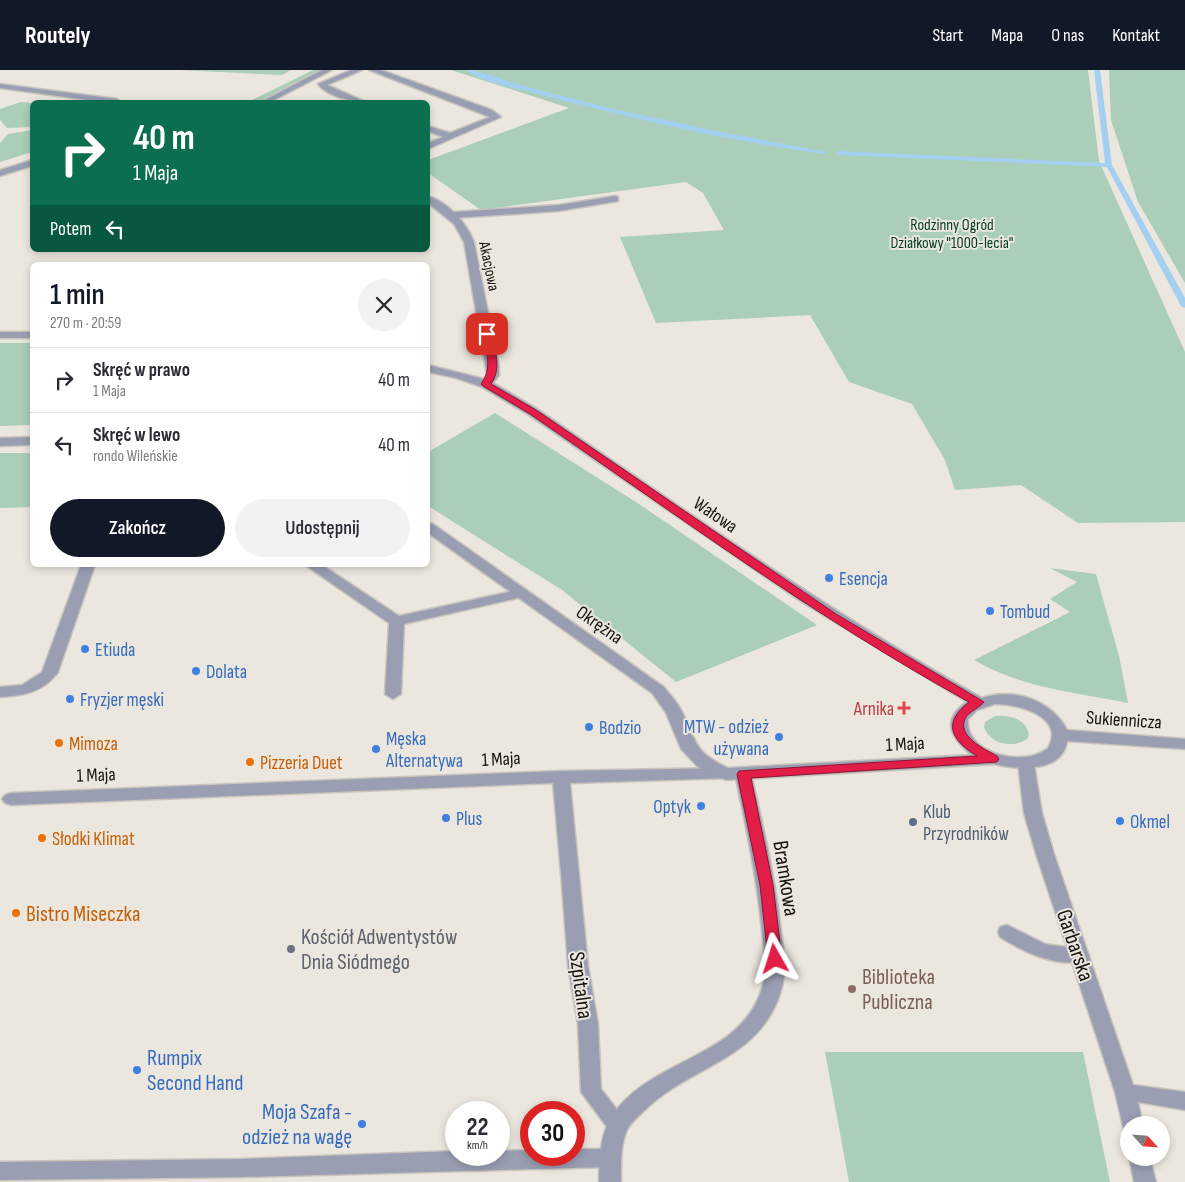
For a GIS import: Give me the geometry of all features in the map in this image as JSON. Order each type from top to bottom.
[{"type":"street","points":[[270,100],[328,70]]},
{"type":"street","points":[[357,100],[325,88],[322,84],[358,70]]},
{"type":"street","points":[[373,70],[489,112],[497,117],[430,145]]},
{"type":"street","points":[[0,86],[102,100]]},
{"type":"street","points":[[430,129],[449,136]]},
{"type":"street","points":[[0,173],[30,164]]},
{"type":"street","name":"Akacjowa","points":[[430,200],[454,215],[464,228],[469,242],[493,367],[492,375],[486,384]]},
{"type":"street","points":[[454,215],[559,208],[615,200]]},
{"type":"street","points":[[0,335],[30,335]]},
{"type":"street","name":"Wałowa","points":[[430,369],[459,375],[486,384],[533,412],[832,616],[921,671],[978,702]]},
{"type":"street","points":[[0,442],[30,440]]},
{"type":"street","name":"Okrężna","points":[[430,528],[658,690],[674,712],[687,745],[704,763],[726,774]]},
{"type":"street","points":[[0,692],[20,692],[36,686],[50,672],[87,567]]},
{"type":"street","points":[[315,567],[397,621],[522,593]]},
{"type":"street","points":[[393,694],[397,621]]},
{"type":"street","points":[[994,699],[1011,700],[1028,704],[1043,711],[1057,724],[1061,735],[1059,747],[1051,756],[1026,764],[992,759],[968,745],[960,734],[958,723],[962,714],[978,702],[994,699]]},
{"type":"street","name":"Sukiennicza","points":[[1061,735],[1185,744]]},
{"type":"street","name":"1 Maja","points":[[11,799],[552,777],[744,774],[992,759]]},
{"type":"street","name":"Garbarska","points":[[1026,764],[1033,813],[1125,1092],[1130,1116]]},
{"type":"street","name":"Bramkowa","points":[[618,1125],[637,1102],[658,1086],[728,1048],[748,1033],[764,1012],[772,986],[775,959],[766,885],[744,774]]},
{"type":"street","name":"Szpitalna","points":[[552,777],[571,885],[578,966],[588,1024],[590,1092],[618,1125]]},
{"type":"street","points":[[1008,932],[1026,945],[1055,955],[1079,955]]},
{"type":"street","points":[[1125,1092],[1185,1101]]},
{"type":"street","points":[[610,1182],[610,1158],[618,1125]]},
{"type":"street","points":[[0,1170],[231,1168],[436,1161],[610,1158]]},
{"type":"street","points":[[1141,1166],[1145,1182]]},
{"type":"green space","points":[[178,70],[291,70],[282,75]]},
{"type":"green space","points":[[313,70],[323,70],[263,100],[252,100]]},
{"type":"green space","name":"Rodzinny Ogród Działkowy \"1000-lecia\"","points":[[451,70],[1088,70],[1099,161],[1185,352],[1185,522],[1078,523],[1021,485],[955,490],[945,460],[912,404],[849,382],[810,315],[656,323],[620,237],[724,230],[703,193],[686,182],[481,210],[430,174],[430,159],[569,108]]},
{"type":"green space","points":[[1109,70],[1185,70],[1185,283],[1138,202],[1111,120]]},
{"type":"green space","points":[[21,102],[30,103],[30,127],[7,128],[0,120],[0,109]]},
{"type":"green space","points":[[30,130],[30,153],[0,162],[0,143],[8,134]]},
{"type":"green space","points":[[0,343],[30,343],[30,425],[0,426]]},
{"type":"green space","points":[[495,413],[636,502],[817,625],[676,682],[562,590],[430,507],[430,451]]},
{"type":"green space","points":[[0,453],[30,453],[30,507],[0,508]]},
{"type":"green space","points":[[1050,568],[1096,574],[1119,656],[1128,703],[1029,683],[1010,677],[974,660],[1070,612],[1050,599],[1077,582]]},
{"type":"green space","points":[[995,716],[1006,716],[1021,721],[1029,735],[1027,739],[1015,744],[996,741],[987,733],[984,727],[985,722]]},
{"type":"green space","points":[[825,1052],[1083,1052],[1110,1182],[849,1182]]},
{"type":"waterway","points":[[469,70],[476,74],[522,87],[614,110],[742,138],[824,152]]},
{"type":"waterway","points":[[1097,70],[1109,165]]},
{"type":"waterway","points":[[838,153],[1109,165]]},
{"type":"waterway","points":[[1109,165],[1185,306]]},
{"type":"place","name":"Esencja","points":[[829,578]]},
{"type":"place","name":"Tombud","points":[[990,611]]},
{"type":"place","name":"Etiuda","points":[[85,649]]},
{"type":"place","name":"Dolata","points":[[196,671]]},
{"type":"place","name":"Fryzjer męski","points":[[70,699]]},
{"type":"place","name":"Arnika","points":[[904,708]]},
{"type":"place","name":"Bodzio","points":[[589,727]]},
{"type":"place","name":"MTW - odzież używana","points":[[779,737]]},
{"type":"place","name":"Mimoza","points":[[59,743]]},
{"type":"place","name":"Męska Alternatywa","points":[[376,749]]},
{"type":"place","name":"Pizzeria Duet","points":[[250,762]]},
{"type":"place","name":"Optyk","points":[[701,806]]},
{"type":"place","name":"Plus","points":[[446,818]]},
{"type":"place","name":"Okmel","points":[[1120,821]]},
{"type":"place","name":"Klub Przyrodników","points":[[913,822]]},
{"type":"place","name":"Słodki Klimat","points":[[42,838]]},
{"type":"place","name":"Bistro Miseczka","points":[[16,913]]},
{"type":"place","name":"Kościół Adwentystów Dnia Siódmego","points":[[291,949]]},
{"type":"place","name":"Biblioteka Publiczna","points":[[852,989]]},
{"type":"place","name":"Rumpix Second Hand","points":[[137,1070]]},
{"type":"place","name":"Moja Szafa - odzież na wagę","points":[[362,1124]]},
{"type":"route","points":[[487,334],[493,367],[492,375],[486,384],[533,412],[832,616],[921,671],[978,702],[970,706],[962,714],[958,723],[960,734],[968,745],[992,759],[744,774],[766,885],[775,959]]}]
